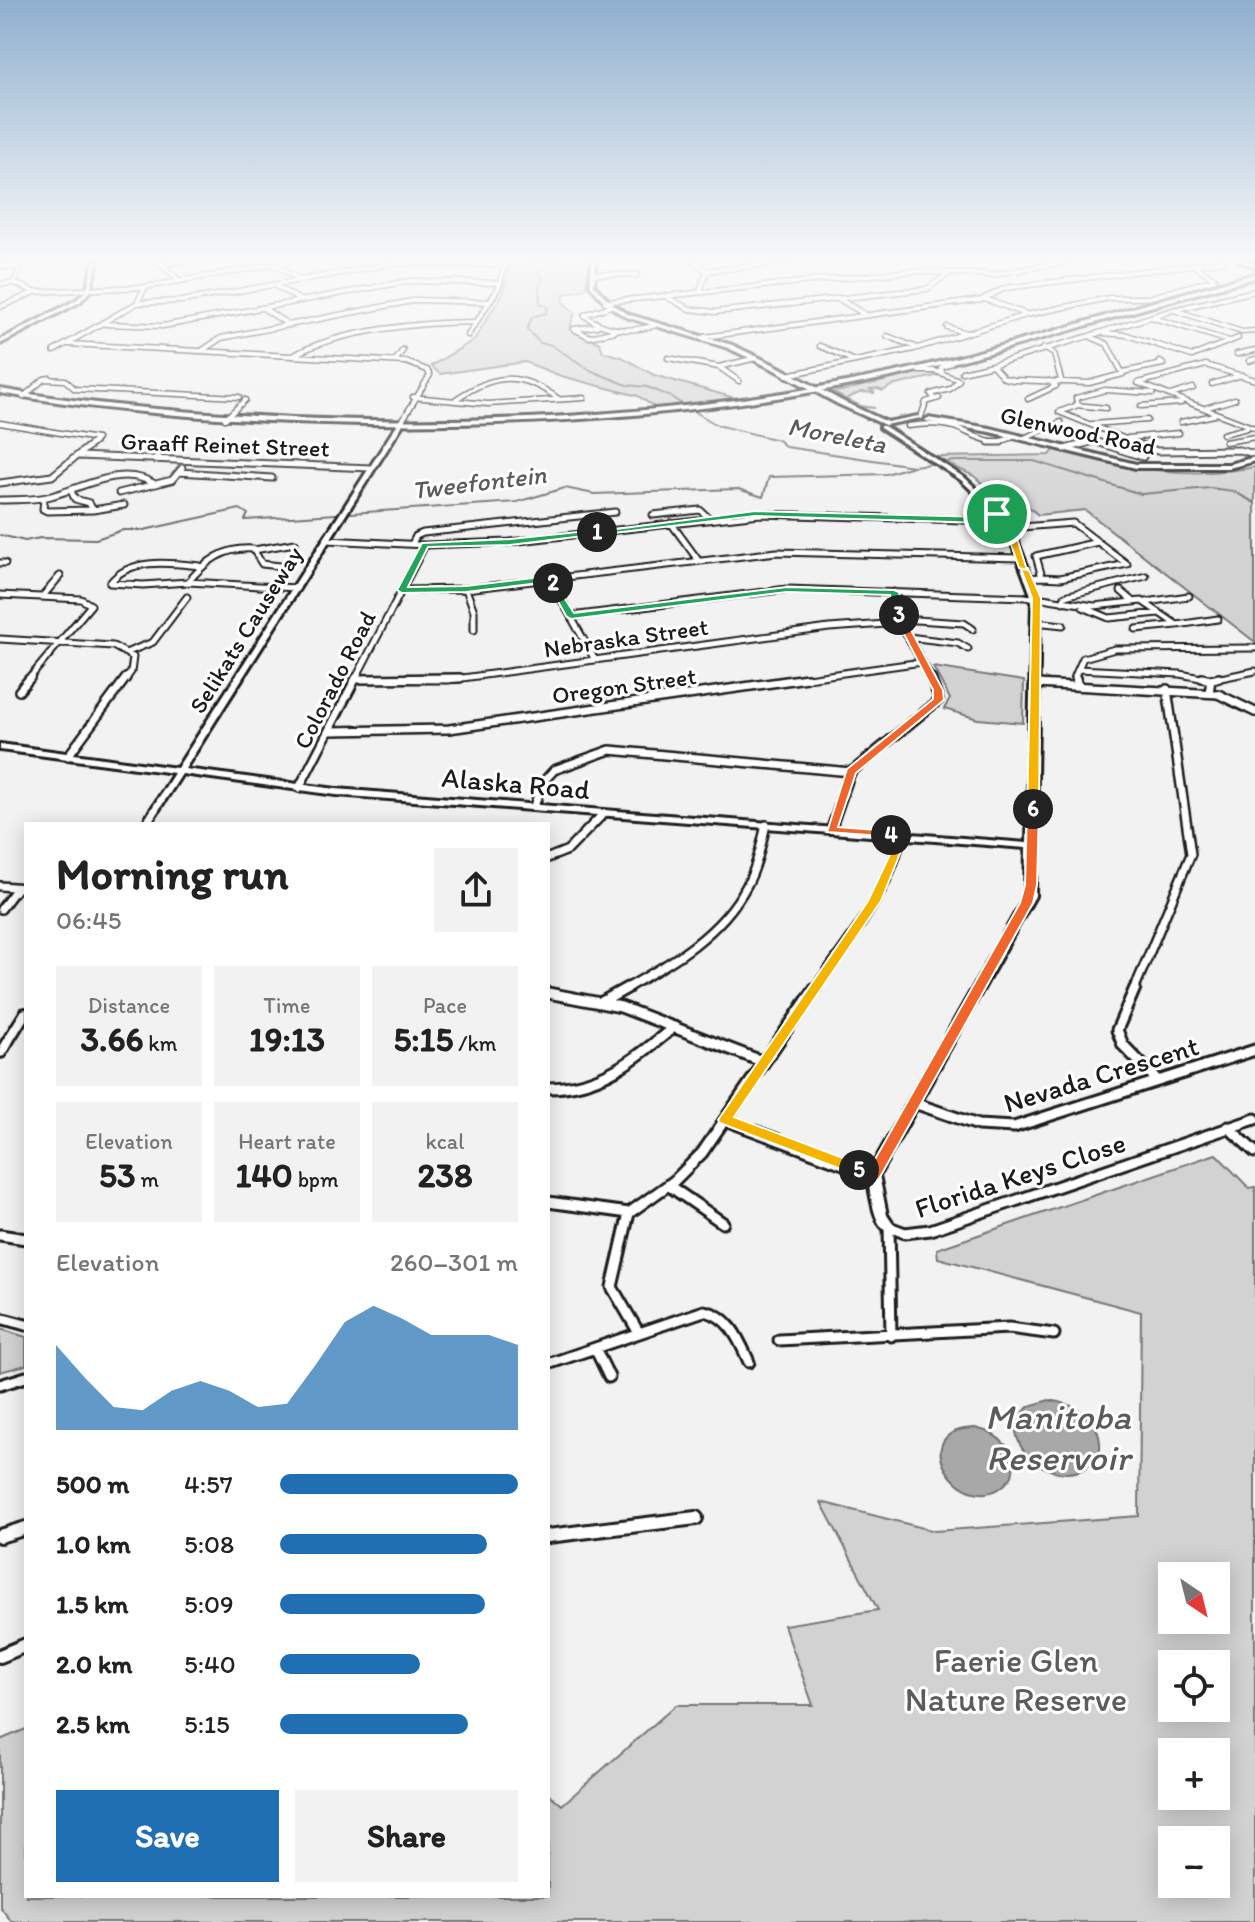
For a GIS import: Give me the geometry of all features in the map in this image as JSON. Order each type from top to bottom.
[{"type":"main road","points":[[817,390],[986,351]]},
{"type":"main road","points":[[3,392],[151,414],[397,424],[674,410],[817,390],[919,371],[989,351]]},
{"type":"main road","points":[[3,392],[22,391],[45,381]]},
{"type":"street","points":[[122,357],[130,351]]},
{"type":"street","points":[[198,351],[395,361],[402,351]]},
{"type":"street","points":[[293,356],[302,351]]},
{"type":"street","points":[[738,351],[886,425],[945,467],[1001,520],[1020,558],[1032,597],[1036,684],[1031,885],[1027,903],[873,1175],[881,1216],[889,1227],[891,1336]]},
{"type":"street","points":[[831,351],[855,361]]},
{"type":"street","points":[[789,375],[906,351]]},
{"type":"street","points":[[962,372],[1036,351]]},
{"type":"street","points":[[1048,351],[1054,354],[1061,380]]},
{"type":"street","points":[[1111,351],[1123,372]]},
{"type":"street","points":[[1175,351],[1192,356],[1205,351]]},
{"type":"street","points":[[1237,354],[1252,351]]},
{"type":"street","points":[[668,358],[719,367],[756,358]]},
{"type":"street","name":"Selikats Causeway","points":[[147,822],[379,458],[397,424],[424,386],[430,373],[395,361]]},
{"type":"street","points":[[994,382],[1003,378],[1089,383],[1163,364],[1160,362]]},
{"type":"street","points":[[942,373],[941,368],[951,363]]},
{"type":"street","points":[[992,365],[1003,378]]},
{"type":"street","points":[[1255,380],[1206,365],[1139,382],[1239,422],[1255,432]]},
{"type":"street","points":[[719,367],[739,381]]},
{"type":"street","points":[[919,371],[942,373],[960,381],[950,389],[931,394],[935,399]]},
{"type":"street","points":[[1212,384],[1242,375]]},
{"type":"street","points":[[456,399],[479,383],[507,377],[540,386],[560,400]]},
{"type":"street","points":[[24,396],[45,381],[60,379],[75,389],[240,399],[224,418]]},
{"type":"street","points":[[1028,399],[1056,387],[1048,381]]},
{"type":"street","points":[[1169,395],[1193,388]]},
{"type":"street","points":[[1076,405],[1076,398],[1105,390],[1151,392],[1255,432]]},
{"type":"street","points":[[923,417],[926,403],[947,396]]},
{"type":"street","points":[[415,397],[488,404],[584,398]]},
{"type":"street","points":[[1204,409],[1235,399]]},
{"type":"street","points":[[1141,406],[1181,403]]},
{"type":"street","points":[[1106,408],[1076,405],[1060,410],[1060,413],[1157,451],[1239,450],[1255,456]]},
{"type":"street","points":[[1181,422],[1214,415]]},
{"type":"street","name":"Glenwood Road","points":[[886,425],[923,417],[1147,467],[1229,466],[1255,456]]},
{"type":"street","points":[[1239,422],[1255,417]]},
{"type":"street","points":[[1086,424],[1147,420]]},
{"type":"street","points":[[1024,438],[1061,422]]},
{"type":"street","points":[[0,423],[97,438],[52,476],[0,483]]},
{"type":"street","points":[[908,426],[922,424],[958,429],[968,438],[978,440],[1004,441],[1015,436]]},
{"type":"street","points":[[1223,434],[1247,428]]},
{"type":"street","points":[[1066,431],[1143,457]]},
{"type":"street","points":[[1225,442],[1255,432]]},
{"type":"street","points":[[1123,439],[1179,433]]},
{"type":"street","points":[[1065,449],[1093,441]]},
{"type":"street","points":[[154,460],[169,444]]},
{"type":"street","name":"Graaff Reinet Street","points":[[78,456],[371,468]]},
{"type":"street","points":[[119,493],[172,480],[187,461]]},
{"type":"street","points":[[179,472],[251,474],[272,478]]},
{"type":"street","points":[[0,500],[44,499],[112,476],[144,477],[155,484]]},
{"type":"street","points":[[8,499],[14,482]]},
{"type":"street","points":[[71,491],[75,499],[89,503],[93,510]]},
{"type":"street","points":[[44,499],[43,509],[46,511],[93,510],[124,505]]},
{"type":"street","points":[[653,515],[700,510],[710,519]]},
{"type":"street","points":[[412,544],[416,536],[423,533],[615,512]]},
{"type":"street","points":[[327,540],[425,545],[518,541],[766,514],[1001,520],[1073,523],[1127,565],[1060,578],[1027,578]]},
{"type":"street","points":[[671,523],[698,560]]},
{"type":"street","points":[[1042,577],[1036,556],[1098,542]]},
{"type":"street","points":[[188,582],[200,566],[226,551],[295,543]]},
{"type":"street","name":"Colorado Road","points":[[299,788],[425,545]]},
{"type":"street","points":[[254,550],[262,564],[280,566]]},
{"type":"street","points":[[402,590],[466,589],[787,551],[1020,558]]},
{"type":"street","points":[[200,566],[172,563],[125,568],[110,583],[143,585],[188,582],[297,588]]},
{"type":"street","points":[[42,597],[60,576]]},
{"type":"street","points":[[1063,602],[1065,596],[1146,576]]},
{"type":"street","points":[[550,579],[595,660]]},
{"type":"street","points":[[466,589],[474,611],[474,630]]},
{"type":"street","points":[[571,616],[787,589],[1032,597],[1097,606],[1189,596]]},
{"type":"street","points":[[1121,591],[1133,601]]},
{"type":"street","points":[[831,829],[851,772],[938,702],[938,690],[900,621],[894,592]]},
{"type":"street","points":[[0,595],[81,599],[91,603],[19,691]]},
{"type":"street","points":[[128,652],[153,642],[187,597]]},
{"type":"street","points":[[1076,603],[1107,618],[1160,613]]},
{"type":"street","points":[[1145,603],[1177,625]]},
{"type":"street","points":[[1136,629],[1218,619]]},
{"type":"street","name":"Nebraska Street","points":[[357,679],[430,681],[900,621],[964,623],[973,629]]},
{"type":"street","points":[[1035,622],[1063,625]]},
{"type":"street","points":[[908,637],[958,643],[968,649]]},
{"type":"street","points":[[0,639],[113,646],[128,652],[135,661],[133,668],[68,756]]},
{"type":"street","points":[[1078,686],[1075,680],[1085,657],[1115,649],[1255,648]]},
{"type":"street","name":"Oregon Street","points":[[329,731],[449,729],[922,662]]},
{"type":"street","points":[[1078,669],[1168,672],[1211,680],[1255,671]]},
{"type":"street","points":[[1209,693],[1211,680]]},
{"type":"street","points":[[1036,684],[1209,693],[1232,699],[1255,712]]},
{"type":"street","points":[[1158,1081],[1123,1045],[1117,1030],[1191,854],[1167,689]]},
{"type":"street","name":"Alaska Road","points":[[0,747],[299,788],[1031,846]]},
{"type":"street","points":[[534,806],[543,782],[554,770],[610,750],[851,772]]},
{"type":"street","points":[[550,857],[568,850],[604,813]]},
{"type":"street","points":[[602,1002],[684,953],[712,931],[748,884],[766,825]]},
{"type":"street","points":[[639,1333],[612,1287],[629,1213],[694,1162],[725,1120],[875,901],[898,851],[901,836]]},
{"type":"street","points":[[0,886],[21,888]]},
{"type":"street","points":[[1,909],[21,888]]},
{"type":"street","points":[[550,993],[602,1002],[764,1062]]},
{"type":"street","points":[[0,1053],[24,1015]]},
{"type":"street","points":[[550,1088],[583,1087],[606,1079],[674,1027]]},
{"type":"street","name":"Nevada Crescent","points":[[914,1103],[978,1125],[1004,1128],[1255,1050]]},
{"type":"street","name":"Florida Keys Close","points":[[889,1227],[905,1233],[930,1230],[1255,1119]]},
{"type":"street","points":[[725,1120],[873,1175]]},
{"type":"street","points":[[1228,1127],[1255,1152]]},
{"type":"street","points":[[668,1185],[723,1223]]},
{"type":"street","points":[[550,1202],[629,1213]]},
{"type":"street","points":[[0,1235],[24,1239]]},
{"type":"street","points":[[550,1363],[704,1311],[715,1311],[725,1320],[749,1362]]},
{"type":"street","points":[[0,1318],[24,1324]]},
{"type":"street","points":[[779,1340],[955,1333],[996,1326],[1025,1327],[1054,1334]]},
{"type":"street","points":[[595,1348],[609,1377]]},
{"type":"street","points":[[0,1385],[24,1378]]},
{"type":"street","points":[[550,1536],[696,1518]]},
{"type":"street","points":[[0,1536],[24,1529]]},
{"type":"street","points":[[0,1656],[24,1646]]},
{"type":"green space","points":[[456,351],[603,351],[622,357],[654,375],[738,399],[657,409],[638,396],[561,376],[525,362],[440,374],[431,366]]},
{"type":"green space","points":[[926,371],[940,375],[891,386],[883,391],[870,390],[875,393],[861,392],[846,399],[875,408],[861,407],[833,393]]},
{"type":"green space","points":[[1054,450],[1154,470],[1204,472],[1255,467],[1255,642],[1085,510],[1038,515],[1029,507],[1005,509],[974,476],[934,457],[1050,455]]},
{"type":"green space","points":[[933,667],[1024,681],[1023,723],[978,719],[944,709],[950,699]]},
{"type":"green space","name":"Faerie Glen Nature Reserve","points":[[1216,1154],[1249,1188],[1255,1187],[1255,1922],[12,1922],[0,1907],[0,1740],[24,1730],[24,1898],[550,1898],[550,1795],[562,1805],[676,1705],[813,1705],[784,1625],[878,1610],[821,1502],[935,1531],[1139,1516],[1141,1312],[938,1258],[937,1249]]},
{"type":"green space","points":[[0,1329],[24,1336],[24,1366],[0,1372]]},
{"type":"water","name":"Manitoba Reservoir","points":[[1049,1400],[1069,1405],[1086,1415],[1097,1430],[1100,1450],[1091,1464],[1078,1471],[1063,1473],[1049,1470],[1024,1451],[1017,1437],[1016,1421],[1029,1406]]},
{"type":"water","name":"Manitoba Reservoir","points":[[975,1428],[999,1439],[1012,1458],[1012,1476],[996,1490],[978,1493],[962,1486],[949,1474],[941,1459],[942,1444],[952,1433]]},
{"type":"waterway","name":"Moreleta","points":[[560,351],[592,371],[627,385],[647,387],[669,396],[717,425],[778,440],[786,447],[913,466]]},
{"type":"waterway","name":"Moreleta","points":[[913,466],[956,461],[1034,461],[1141,494],[1210,488],[1233,491],[1255,503]]},
{"type":"waterway","name":"Tweefontein","points":[[0,535],[25,541],[40,538],[96,539],[123,530],[144,530],[240,509],[248,514],[245,520],[517,502],[565,488],[594,494],[738,489],[763,497],[769,477],[886,474],[913,466]]},
{"type":"route","points":[[755,514],[986,520],[995,519],[997,514],[1007,519],[1030,589],[1036,598],[1030,896],[873,1175],[725,1120],[875,901],[900,846],[901,836],[831,829],[851,772],[939,700],[934,683],[900,623],[894,592],[787,589],[571,616],[550,579],[466,589],[402,590],[425,545],[518,541],[755,514]]}]
